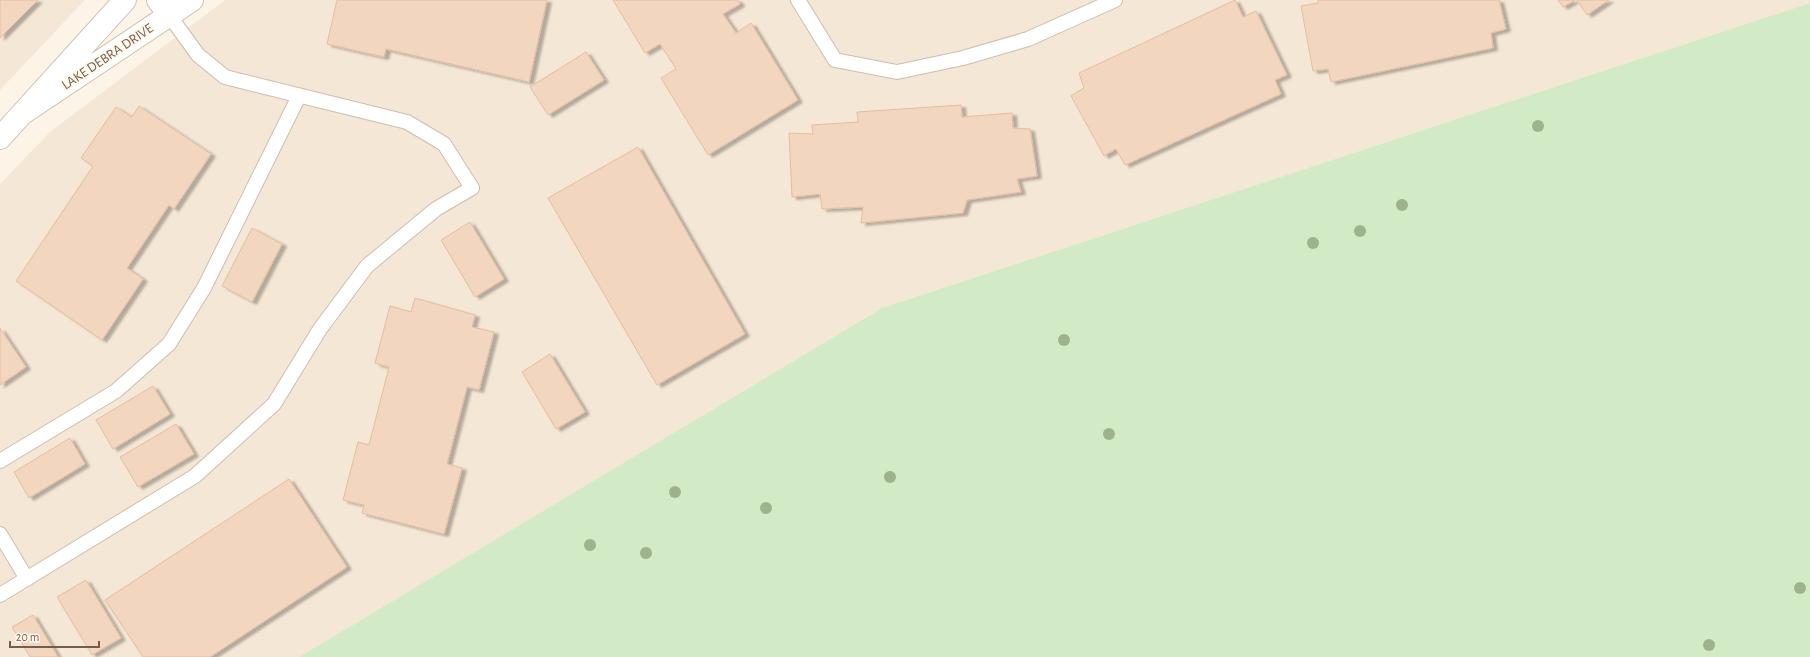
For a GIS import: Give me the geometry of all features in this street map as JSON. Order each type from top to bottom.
[{"type":"street","name":"LAKE DEBRA DRIVE","points":[[0,138],[126,0]]},
{"type":"street","name":"LAKE DEBRA DRIVE","points":[[23,113],[164,7],[192,0]]},
{"type":"lane","points":[[798,0],[835,60],[897,72],[963,58],[1028,39],[1115,0]]},
{"type":"lane","points":[[0,595],[195,476],[274,404],[320,329],[367,266],[436,209],[472,188],[444,144],[407,122],[225,77],[198,55],[164,7]]},
{"type":"lane","points":[[0,461],[116,391],[169,344],[204,288],[299,96]]},
{"type":"lane","points":[[0,534],[26,579]]},
{"type":"shaded area","points":[[0,0],[85,0],[0,90]]},
{"type":"shaded area","points":[[225,0],[1810,0],[1810,3],[882,308],[299,657],[0,657],[0,184],[50,132]]},
{"type":"green space","points":[[1810,3],[1810,657],[299,657],[882,308]]},
{"type":"building","points":[[0,0],[38,0],[0,38]]},
{"type":"building","points":[[337,0],[547,0],[529,82],[386,49],[384,57],[327,44]]},
{"type":"building","points":[[613,0],[738,0],[740,4],[723,14],[736,33],[751,23],[798,100],[708,155],[661,78],[676,69],[660,44],[645,53]]},
{"type":"building","points":[[1235,0],[1243,17],[1256,11],[1287,75],[1275,80],[1281,94],[1125,165],[1116,149],[1104,156],[1071,96],[1084,88],[1079,73]]},
{"type":"building","points":[[1318,0],[1499,0],[1506,29],[1491,33],[1493,48],[1331,82],[1328,69],[1313,71],[1301,6],[1318,3]]},
{"type":"building","points":[[1558,0],[1575,0],[1563,7]]},
{"type":"building","points":[[1577,0],[1609,0],[1587,15]]},
{"type":"building","points":[[586,52],[604,80],[548,115],[530,87]]},
{"type":"building","points":[[961,105],[962,117],[1012,113],[1013,128],[1030,129],[1037,176],[1017,179],[1021,192],[967,200],[963,213],[861,223],[863,207],[822,209],[820,194],[792,197],[789,133],[813,134],[812,125],[858,122],[857,112]]},
{"type":"building","points":[[139,106],[211,154],[174,209],[169,205],[127,268],[143,279],[102,340],[16,281],[93,166],[81,158],[116,107],[132,117]]},
{"type":"building","points":[[638,147],[745,334],[657,385],[548,198]]},
{"type":"building","points":[[470,222],[504,279],[475,297],[441,240]]},
{"type":"building","points":[[252,228],[282,244],[252,302],[222,286]]},
{"type":"building","points":[[415,298],[475,315],[472,327],[494,332],[479,390],[467,387],[447,464],[462,468],[444,534],[362,513],[364,505],[343,500],[358,442],[369,445],[389,367],[375,363],[390,306],[411,312]]},
{"type":"building","points":[[0,328],[26,367],[0,385]]},
{"type":"building","points":[[550,354],[585,412],[556,429],[522,372]]},
{"type":"building","points":[[153,386],[170,414],[113,449],[96,420]]},
{"type":"building","points":[[176,424],[194,454],[138,487],[120,457]]},
{"type":"building","points":[[70,438],[85,464],[29,498],[14,472]]},
{"type":"building","points":[[289,479],[347,567],[210,657],[143,657],[105,600]]},
{"type":"building","points":[[86,580],[121,638],[92,655],[57,597]]},
{"type":"building","points":[[33,615],[58,657],[30,657],[12,627]]}]
